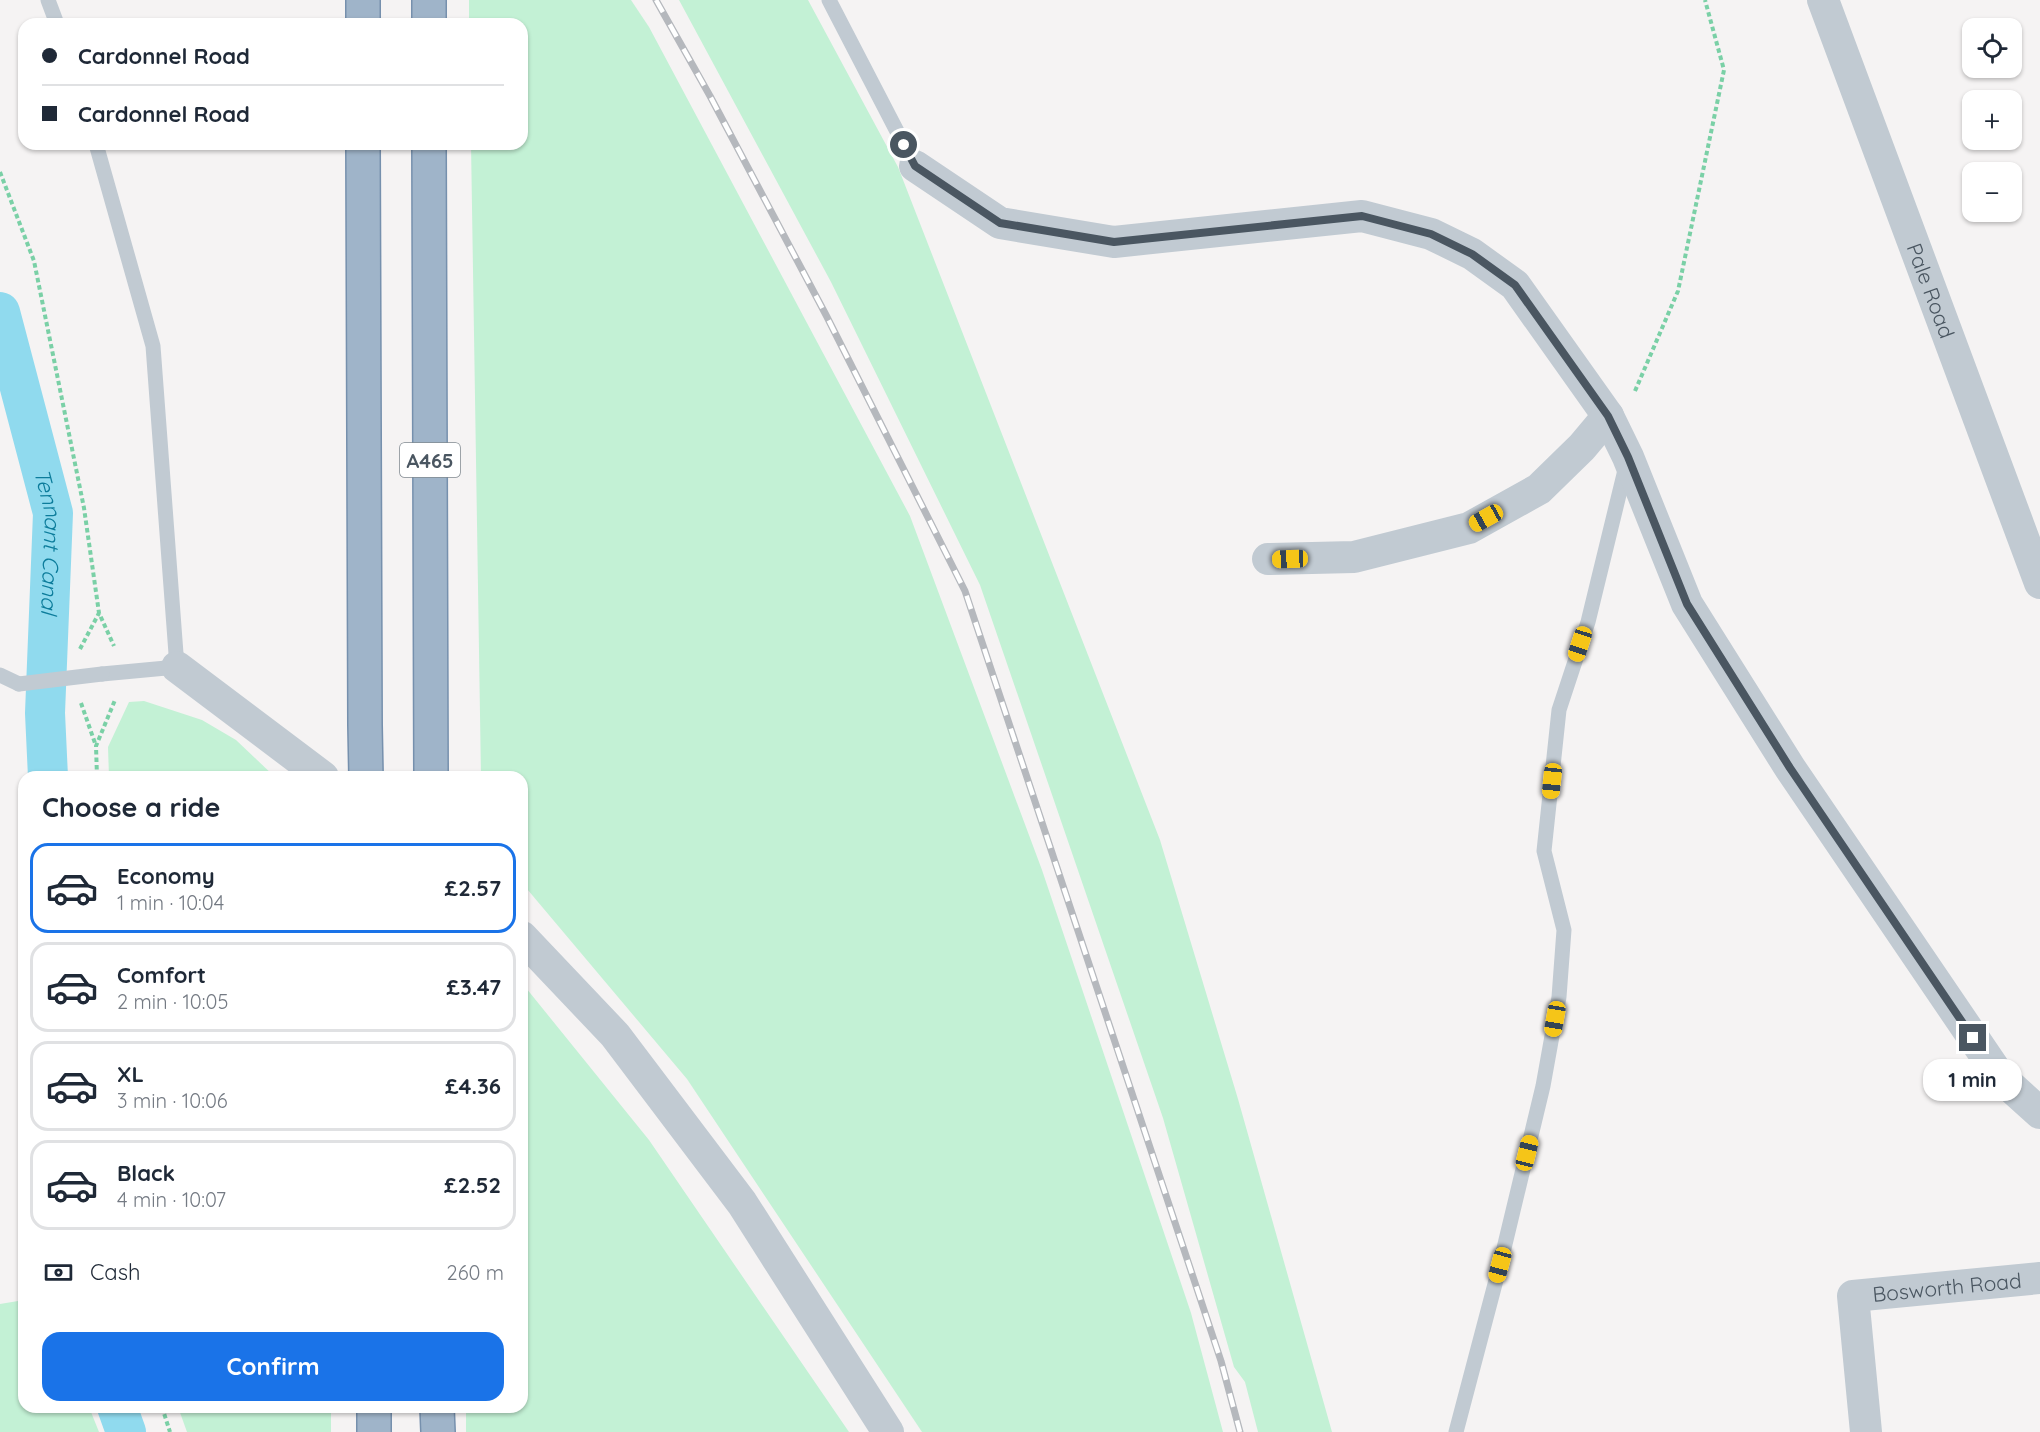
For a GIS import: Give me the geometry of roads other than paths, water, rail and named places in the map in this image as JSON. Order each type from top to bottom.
[{"type":"highway","points":[[363,0],[363,18]]},
{"type":"highway","points":[[429,0],[429,18]]},
{"type":"highway","points":[[363,150],[366,771]]},
{"type":"highway","name":"A465","points":[[429,150],[431,771]]},
{"type":"highway","points":[[374,1413],[374,1432]]},
{"type":"highway","points":[[438,1413],[438,1432]]},
{"type":"street","name":"Pale Road","points":[[1823,0],[2040,583]]},
{"type":"street","points":[[915,166],[1000,223],[1114,242],[1362,216],[1431,234],[1472,254],[1515,285],[1608,416],[1628,457],[1687,604],[1790,768],[2000,1077],[2040,1113]]},
{"type":"street","points":[[1269,559],[1354,557],[1469,528],[1539,489],[1582,447],[1608,416]]},
{"type":"street","points":[[177,667],[315,771]]},
{"type":"street","points":[[528,943],[615,1035],[742,1203],[888,1432]]},
{"type":"street","name":"Bosworth Road","points":[[1866,1432],[1853,1296],[2040,1278]]},
{"type":"lane","points":[[48,0],[55,18]]},
{"type":"lane","points":[[829,0],[915,166]]},
{"type":"lane","points":[[0,675],[19,684],[177,667],[153,346],[98,150]]},
{"type":"lane","points":[[1456,1432],[1500,1265],[1540,1098],[1559,997],[1564,930],[1544,851],[1559,710],[1588,622],[1628,457]]},
{"type":"waterway","name":"Tennant Canal","points":[[0,312],[53,513],[45,713],[48,771]]},
{"type":"waterway","name":"Tennant Canal","points":[[119,1413],[126,1432]]},
{"type":"railway","points":[[656,0],[710,96],[826,315],[965,591],[1221,1361],[1240,1432]]}]
